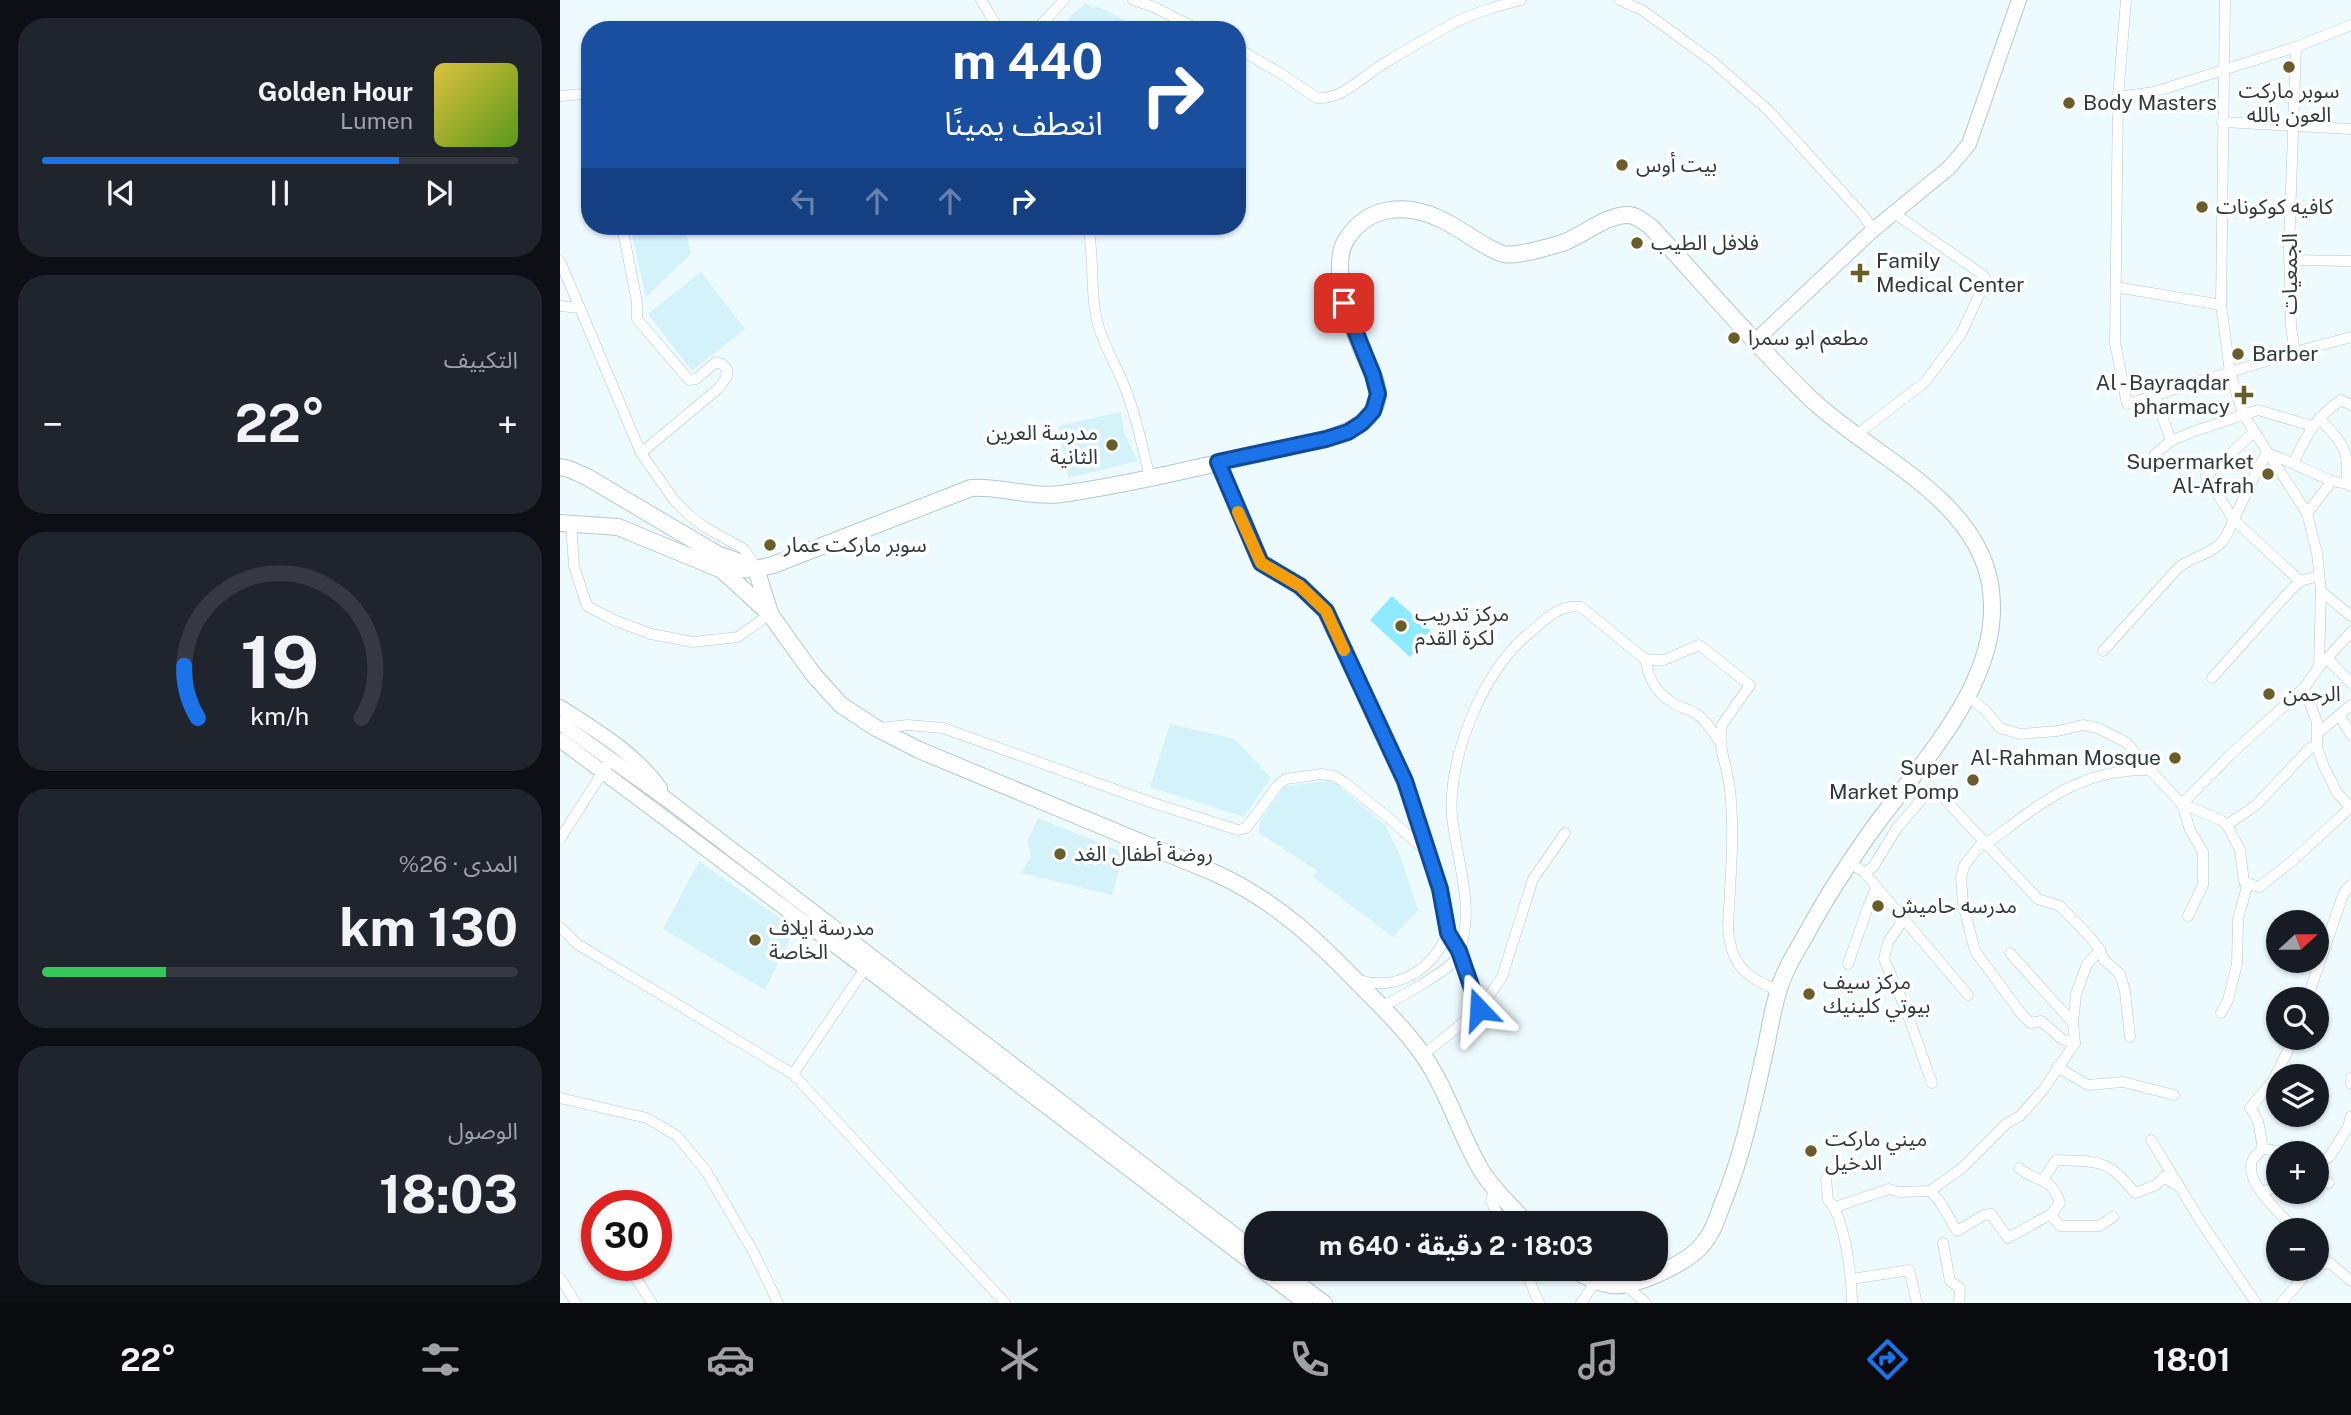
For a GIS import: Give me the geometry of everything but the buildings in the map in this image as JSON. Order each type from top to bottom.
[{"type":"main road","points":[[722,570],[756,569],[792,558],[971,488],[999,488],[1036,496],[1062,494],[1150,478],[1348,432],[1362,423],[1373,411],[1378,394],[1344,303],[1340,253],[1346,239],[1357,225],[1375,214],[1391,209],[1407,209],[1437,217],[1504,254],[1519,254],[1563,243],[1616,216],[1631,214],[1651,227],[1812,400],[1948,506],[1968,530],[1984,561],[1990,585],[1993,617],[1987,652],[1968,697],[1865,839],[1857,868],[1814,919],[1784,973],[1740,1157],[1712,1231],[1690,1256],[1670,1268],[1625,1285],[1596,1281]]},
{"type":"main road","points":[[560,467],[587,477],[717,554],[756,569]]},
{"type":"main road","points":[[566,523],[618,527],[722,570],[770,614],[813,674],[841,705],[876,728],[919,750],[1246,887],[1276,907],[1322,947],[1381,1006],[1423,1055],[1436,1076],[1463,1137],[1494,1188],[1515,1211]]},
{"type":"main road","points":[[756,569],[770,614]]},
{"type":"street","points":[[981,0],[994,21]]},
{"type":"street","points":[[1045,21],[1064,0]]},
{"type":"street","points":[[1133,0],[1181,21]]},
{"type":"street","points":[[1246,53],[1317,98],[1324,99],[1346,90],[1382,64],[1456,23],[1480,11],[1521,0]]},
{"type":"street","points":[[1619,0],[1643,10],[1702,53],[1768,110],[1863,215],[1873,230]]},
{"type":"street","points":[[1755,341],[1873,230],[1950,167],[1969,144],[2020,0]]},
{"type":"street","points":[[2126,0],[2118,97],[2115,343],[2127,404],[2351,337]]},
{"type":"street","points":[[2225,0],[2221,305],[2230,372],[2243,414],[2307,513],[2317,553],[2321,591],[2319,667]]},
{"type":"street","points":[[2118,97],[2154,92],[2296,47],[2351,25]]},
{"type":"street","name":"الجمعيات","points":[[2295,352],[2291,327],[2289,260],[2296,47]]},
{"type":"street","points":[[560,96],[581,94]]},
{"type":"street","points":[[2222,122],[2351,129]]},
{"type":"street","points":[[1855,436],[1924,382],[1961,334],[1986,280],[1983,275],[1894,213]]},
{"type":"street","points":[[624,235],[638,319],[689,380],[696,380],[716,362],[727,369],[727,376],[719,388],[641,453]]},
{"type":"street","points":[[1090,235],[1091,286],[1100,330],[1136,418],[1150,478]]},
{"type":"street","points":[[2289,260],[2351,261]]},
{"type":"street","points":[[560,261],[641,453],[674,500],[703,526],[744,549],[756,569]]},
{"type":"street","points":[[2116,287],[2221,305]]},
{"type":"street","points":[[560,306],[579,308]]},
{"type":"street","points":[[2155,396],[2171,442]]},
{"type":"street","points":[[2294,463],[2316,422],[2341,400],[2351,405]]},
{"type":"street","points":[[2154,455],[2171,442],[2258,410],[2316,422],[2344,446],[2348,456],[2348,484],[2332,481],[2267,453]]},
{"type":"street","points":[[2254,432],[2206,477],[2234,520],[2300,581]]},
{"type":"street","points":[[2102,651],[2178,568],[2189,559],[2208,552],[2222,542],[2267,453]]},
{"type":"street","points":[[1218,462],[1261,563],[1300,586],[1326,611],[1405,781],[1440,889],[1448,933],[1459,951],[1479,1009]]},
{"type":"street","points":[[2307,513],[2332,481]]},
{"type":"street","points":[[566,523],[574,566],[587,606],[616,621],[651,634],[692,642],[738,637],[770,614]]},
{"type":"street","points":[[2212,678],[2300,581],[2319,576]]},
{"type":"street","points":[[2321,591],[2351,616]]},
{"type":"street","points":[[1381,1006],[1395,1001],[1453,963],[1459,951],[1466,922],[1452,816],[1452,781],[1458,755],[1481,695],[1498,665],[1521,640],[1551,615],[1571,606],[1581,607],[1646,660],[1664,660],[1699,645],[1750,685],[1722,725],[1721,742],[1732,814],[1727,927],[1729,946],[1738,965],[1745,972],[1778,990]]},
{"type":"street","points":[[2182,804],[2233,752],[2304,688],[2351,632]]},
{"type":"street","points":[[2327,658],[2351,682]]},
{"type":"street","points":[[1646,660],[1647,670],[1657,691],[1674,704],[1704,719],[1721,742]]},
{"type":"street","points":[[1968,697],[1985,709],[2000,728],[2020,734],[2058,731],[2083,725],[2098,728],[2127,743],[2182,804],[2227,825],[2240,850],[2244,882],[2259,887],[2349,802],[2337,793],[2326,773],[2317,747],[2318,733],[2304,688]]},
{"type":"street","points":[[2318,733],[2351,705]]},
{"type":"street","points":[[560,707],[616,743],[647,770],[669,801]]},
{"type":"street","points":[[2340,716],[2351,735]]},
{"type":"street","points":[[560,723],[669,801],[869,963],[1244,1257]]},
{"type":"street","points":[[876,728],[908,725],[943,728],[1238,830],[1246,828],[1278,785],[1286,779],[1321,774],[1334,776],[1368,800],[1429,854]]},
{"type":"street","points":[[560,740],[869,963],[1244,1242]]},
{"type":"street","points":[[2227,825],[2256,805],[2310,748],[2317,747]]},
{"type":"street","points":[[560,839],[604,772],[610,757]]},
{"type":"street","points":[[2075,1043],[2062,1039],[2041,1021],[2031,1023],[2023,1016],[1975,951],[1961,896],[1961,878],[1967,861],[1985,842],[2025,813],[2069,788],[2099,775],[2115,771],[2150,770]]},
{"type":"street","points":[[1857,868],[1873,867],[1897,828],[1929,791],[1936,790],[2038,899],[2060,906],[2100,950],[2104,960],[2120,974],[2125,991],[2130,1037]]},
{"type":"street","points":[[2182,804],[2190,830],[2203,852],[2203,885],[2188,916]]},
{"type":"street","points":[[1423,1055],[1479,1009],[1505,970],[1533,879],[1565,833]]},
{"type":"street","points":[[1857,868],[1968,995]]},
{"type":"street","points":[[2221,1013],[2228,1000],[2237,964],[2238,919],[2248,883]]},
{"type":"street","points":[[2311,987],[2344,892],[2351,885]]},
{"type":"street","points":[[1848,964],[1876,888]]},
{"type":"street","points":[[1904,919],[1888,942],[1884,959],[1933,1083]]},
{"type":"street","points":[[560,927],[577,944],[793,1074],[1005,1303]]},
{"type":"street","points":[[1354,979],[1374,985],[1391,984],[1408,977],[1424,967],[1440,951],[1448,933]]},
{"type":"street","points":[[1835,1207],[1889,1189],[1900,1192],[1930,1191],[1962,1168],[2006,1124],[2020,1116],[2035,1100],[2075,1043],[2073,1023],[2079,981],[2087,964],[2100,950]]},
{"type":"street","points":[[2010,953],[2073,1023]]},
{"type":"street","points":[[793,1074],[869,963]]},
{"type":"street","points":[[2263,1149],[2260,1125],[2250,1108],[2274,1079],[2288,1050]]},
{"type":"street","points":[[2057,1067],[2088,1085],[2123,1083],[2174,1095]]},
{"type":"street","points":[[2351,1078],[2351,1084]]},
{"type":"street","points":[[560,1098],[647,1118],[677,1136],[706,1171],[754,1253],[778,1303]]},
{"type":"street","points":[[2329,1157],[2348,1127],[2351,1116]]},
{"type":"street","points":[[2151,1140],[2203,1225],[2256,1303]]},
{"type":"street","points":[[2266,1149],[2252,1158],[2252,1180],[2285,1218]]},
{"type":"street","points":[[2043,1180],[2056,1160],[2100,1161],[2127,1182],[2135,1193],[2156,1185],[2164,1177],[2181,1188]]},
{"type":"street","points":[[1930,1191],[1940,1202],[1957,1231],[1984,1215],[1991,1214],[2008,1238],[2051,1214],[2060,1203],[2053,1187],[2043,1180],[2029,1177],[2020,1168]]},
{"type":"street","points":[[1826,1179],[1828,1200],[1835,1207],[1852,1279],[1852,1303]]},
{"type":"street","points":[[1494,1188],[1492,1201],[1497,1211]]},
{"type":"street","points":[[2262,1192],[2266,1190]]},
{"type":"street","points":[[2051,1214],[2060,1226],[2099,1226],[2113,1217]]},
{"type":"street","points":[[1943,1242],[1950,1281],[1960,1288],[1959,1303]]},
{"type":"street","points":[[2329,1263],[2351,1281]]},
{"type":"street","points":[[1852,1279],[1909,1270],[1917,1303]]},
{"type":"street","points":[[560,1278],[576,1303]]},
{"type":"street","points":[[637,1281],[652,1303]]},
{"type":"street","points":[[1275,1281],[1305,1303]]},
{"type":"street","points":[[1296,1281],[1325,1303]]},
{"type":"street","points":[[1530,1281],[1539,1303]]},
{"type":"street","points":[[1581,1303],[1596,1281]]},
{"type":"street","points":[[2281,1303],[2300,1281]]},
{"type":"street","points":[[1625,1285],[1646,1303]]},
{"type":"shaded area","points":[[1086,3],[1092,8],[1097,6],[1126,21],[1070,21],[1068,18]]},
{"type":"shaded area","points":[[632,235],[687,235],[691,254],[646,297]]},
{"type":"shaded area","points":[[701,272],[745,329],[692,371],[648,314]]},
{"type":"shaded area","points":[[1121,412],[1124,432],[1138,461],[1068,478],[1058,426]]},
{"type":"shaded area","name":"مركز تدريب لكرة القدم","points":[[1392,596],[1432,632],[1410,657],[1370,620]]},
{"type":"shaded area","points":[[1170,724],[1235,739],[1271,778],[1244,817],[1150,787]]},
{"type":"shaded area","points":[[1328,781],[1337,784],[1386,826],[1400,855],[1418,910],[1393,937],[1313,877],[1318,871],[1259,833],[1260,820],[1285,786]]},
{"type":"shaded area","points":[[1038,818],[1125,853],[1112,895],[1021,873],[1031,856],[1027,841]]},
{"type":"shaded area","points":[[699,861],[795,929],[765,990],[663,929]]},
{"type":"slow traffic","points":[[1238,512],[1261,563],[1300,586],[1326,611],[1344,650]]},
{"type":"place","name":"سوبر ماركت العون بالله","points":[[2289,67]]},
{"type":"place","name":"Body Masters","points":[[2069,103]]},
{"type":"place","name":"بيت أوس","points":[[1622,165]]},
{"type":"place","name":"كافيه كوكونات","points":[[2202,207]]},
{"type":"place","name":"فلافل الطيب","points":[[1637,243]]},
{"type":"place","name":"Family Medical Center","points":[[1860,273]]},
{"type":"place","name":"مطعم ابو سمرا","points":[[1734,338]]},
{"type":"place","name":"Barber","points":[[2238,354]]},
{"type":"place","name":"Al - Bayraqdar pharmacy","points":[[2244,395]]},
{"type":"place","name":"مدرسة العرين الثانية","points":[[1112,445]]},
{"type":"place","name":"Supermarket Al-Afrah","points":[[2268,474]]},
{"type":"place","name":"سوبر ماركت عمار","points":[[770,545]]},
{"type":"place","name":"مركز تدريب لكرة القدم","points":[[1401,626]]},
{"type":"place","name":"الرحمن","points":[[2269,694]]},
{"type":"place","name":"Al-Rahman Mosque","points":[[2175,758]]},
{"type":"place","name":"Super Market Pomp","points":[[1973,780]]},
{"type":"place","name":"روضة أطفال الغد","points":[[1060,854]]},
{"type":"place","name":"مدرسه حاميش","points":[[1878,906]]},
{"type":"place","name":"مدرسة ايلاف الخاصة","points":[[755,940]]},
{"type":"place","name":"مركز سيف بيوتي كلينيك","points":[[1809,994]]},
{"type":"place","name":"ميني ماركت الدخيل","points":[[1811,1151]]},
{"type":"route","points":[[1344,303],[1373,375],[1378,394],[1373,411],[1362,423],[1348,432],[1218,462],[1261,563],[1300,586],[1326,611],[1405,781],[1440,889],[1448,933],[1459,951],[1479,1009]]}]
